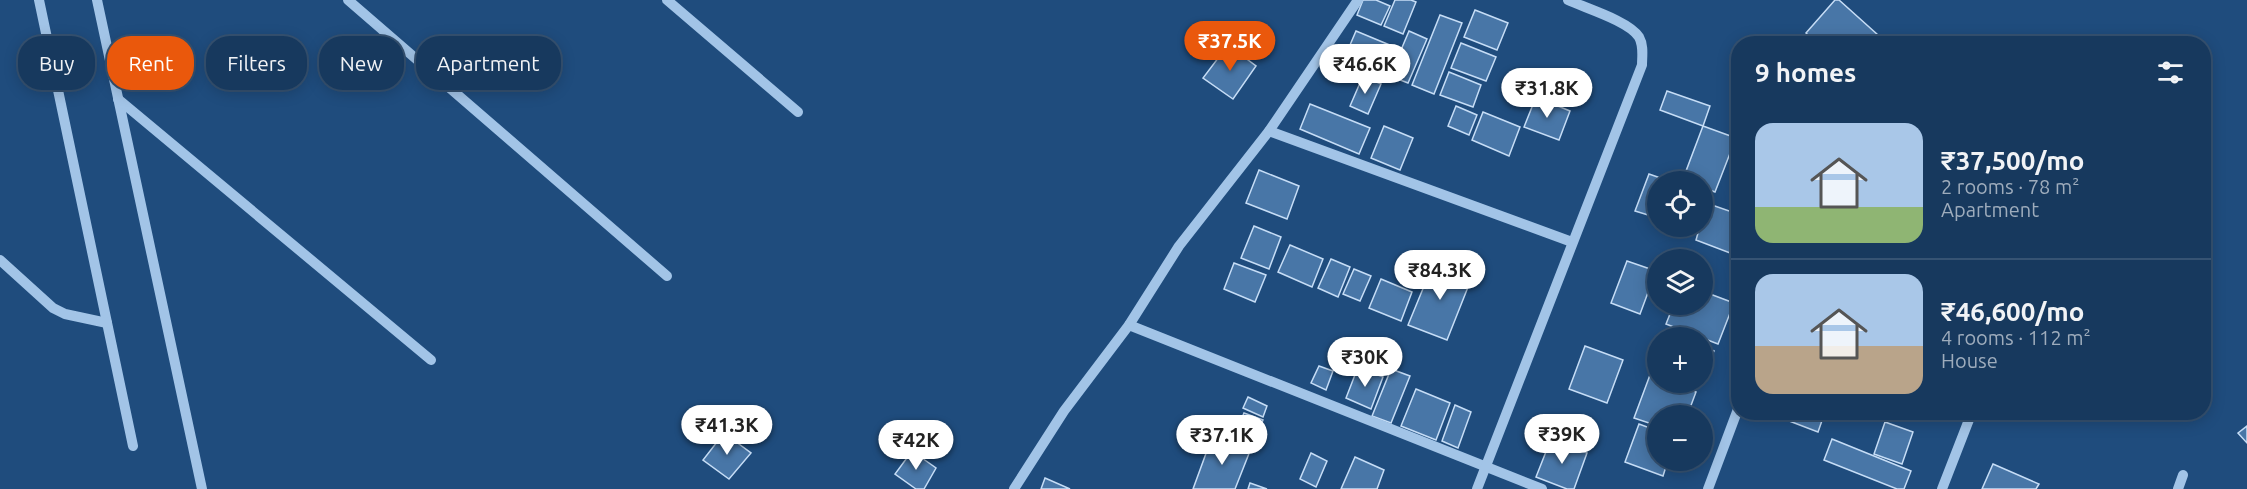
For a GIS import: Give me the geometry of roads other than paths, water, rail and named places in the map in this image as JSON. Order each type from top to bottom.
[{"type":"street","points":[[39,0],[133,446]]},
{"type":"street","points":[[97,0],[202,489]]},
{"type":"street","points":[[348,0],[667,276]]},
{"type":"street","points":[[667,0],[798,112]]},
{"type":"street","points":[[1014,489],[1064,411],[1129,325],[1179,246],[1269,131],[1358,0]]},
{"type":"street","points":[[1477,489],[1642,65],[1643,49],[1639,37],[1629,28],[1568,0]]},
{"type":"street","points":[[118,99],[431,360]]},
{"type":"street","points":[[1269,131],[1572,242]]},
{"type":"street","points":[[0,260],[52,308],[66,314],[107,322]]},
{"type":"street","points":[[1129,325],[1542,489]]},
{"type":"street","points":[[1708,489],[1734,420]]},
{"type":"street","points":[[1942,489],[1969,420]]},
{"type":"street","points":[[2178,489],[2183,475]]}]
